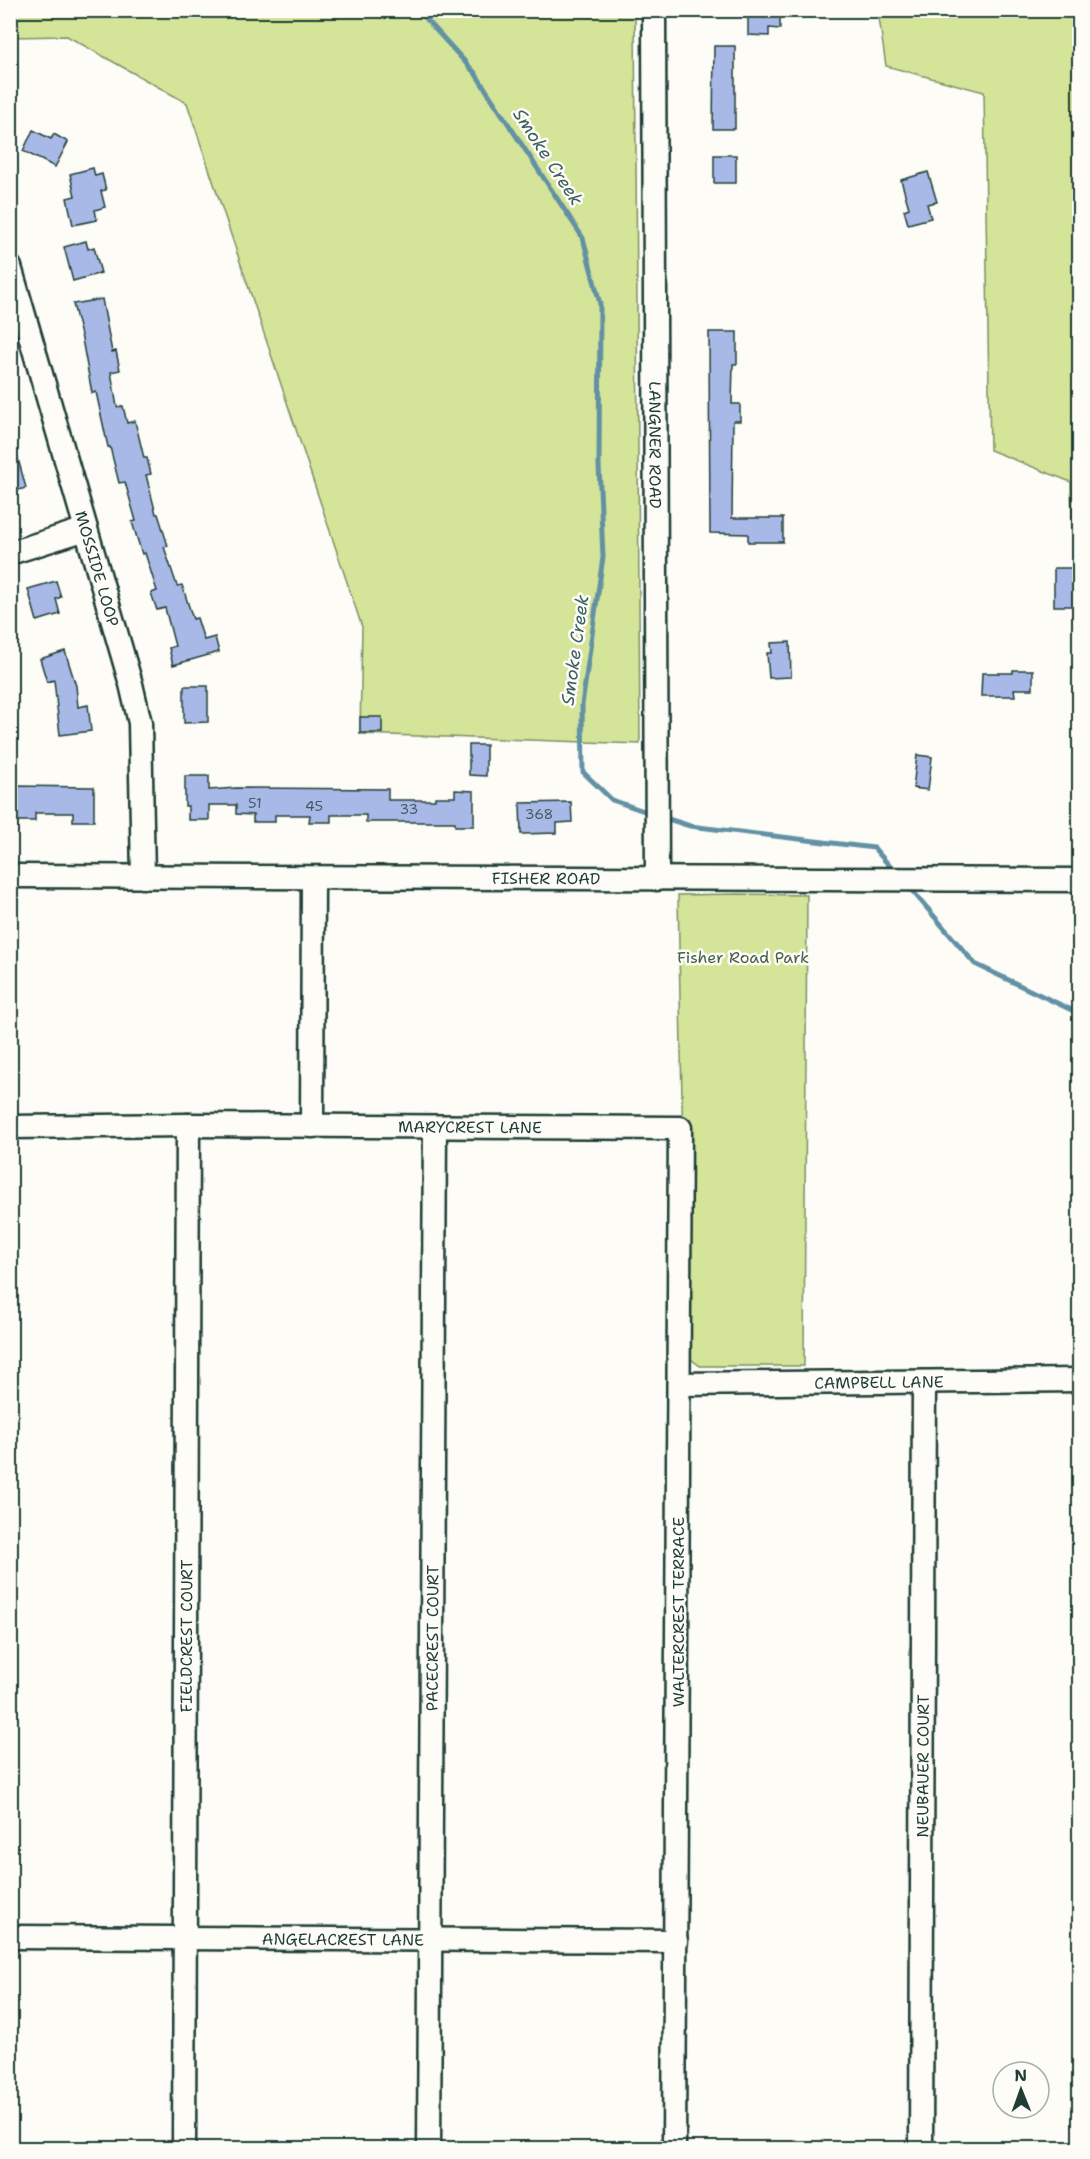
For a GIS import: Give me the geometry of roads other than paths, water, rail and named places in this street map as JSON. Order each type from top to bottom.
[{"type":"street","name":"LANGNER ROAD","points":[[654,10],[657,879]]},
{"type":"street","name":"MOSSIDE LOOP","points":[[10,267],[140,723],[143,877]]},
{"type":"street","points":[[10,553],[86,529]]},
{"type":"street","name":"FISHER ROAD","points":[[10,876],[1080,880]]},
{"type":"street","points":[[312,1126],[313,878]]},
{"type":"street","name":"MARYCREST LANE","points":[[10,1127],[188,1125],[628,1127]]},
{"type":"street","name":"FIELDCREST COURT","points":[[184,2148],[188,1125]]},
{"type":"street","name":"PACECREST COURT","points":[[429,2148],[435,1127]]},
{"type":"street","name":"WALTERCREST TERRACE","points":[[628,1127],[680,1128],[674,2148]]},
{"type":"street","name":"CAMPBELL LANE","points":[[679,1384],[1080,1380]]},
{"type":"street","name":"NEUBAUER COURT","points":[[921,2148],[924,1382]]},
{"type":"street","name":"ANGELACREST LANE","points":[[10,1937],[676,1941]]},
{"type":"waterway","name":"Smoke Creek","points":[[418,10],[475,73],[583,238],[600,304],[599,465],[603,557],[582,705],[583,772],[612,800],[650,813]]},
{"type":"waterway","name":"Smoke Creek","points":[[662,817],[690,826],[874,848],[894,871]]},
{"type":"waterway","name":"Smoke Creek","points":[[909,887],[975,964],[1080,1014]]},
{"type":"park label","name":"Fisher Road Park","points":[[743,957]]}]
